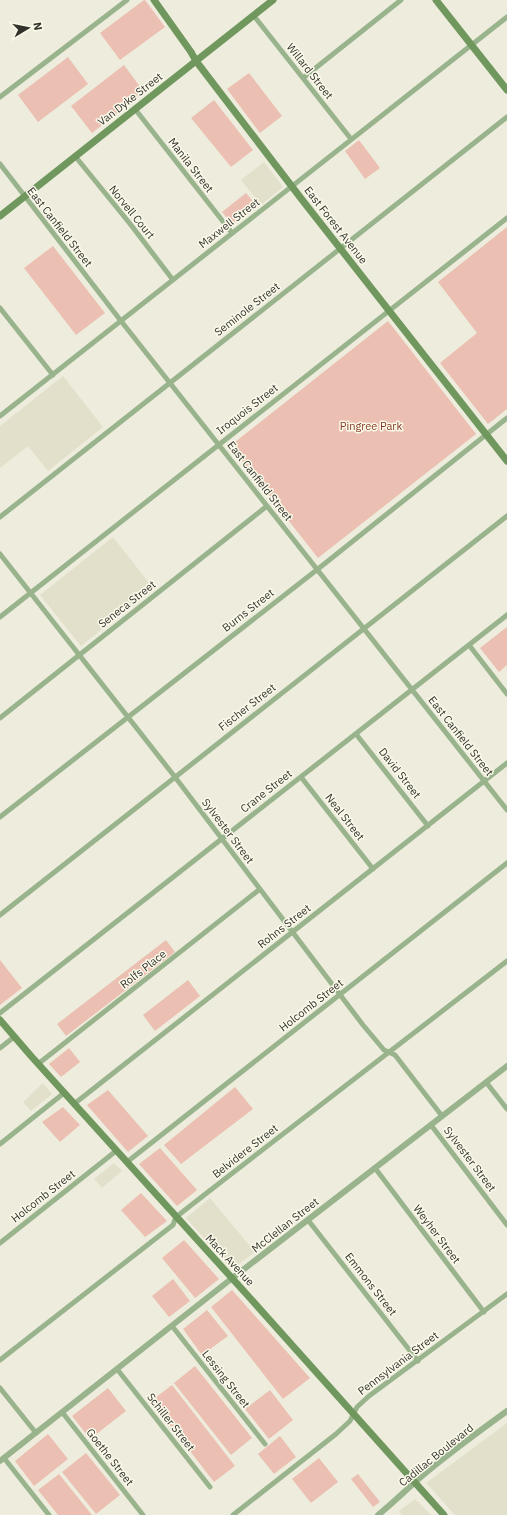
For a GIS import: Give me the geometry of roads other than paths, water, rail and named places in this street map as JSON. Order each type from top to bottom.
[{"type":"main road","name":"East Forest Avenue","points":[[154,0],[196,61],[507,461]]},
{"type":"main road","name":"Van Dyke Street","points":[[0,216],[273,0]]},
{"type":"main road","points":[[436,0],[507,90]]},
{"type":"main road","name":"Mack Avenue","points":[[0,1020],[444,1515]]},
{"type":"street","points":[[0,97],[127,0]]},
{"type":"street","points":[[303,78],[401,0]]},
{"type":"street","name":"Willard Street","points":[[254,16],[351,139]]},
{"type":"street","name":"Maxwell Street","points":[[0,416],[507,17]]},
{"type":"street","name":"Manila Street","points":[[135,109],[232,233]]},
{"type":"street","name":"Seminole Street","points":[[0,517],[507,117]]},
{"type":"street","name":"Norvell Court","points":[[75,156],[173,280]]},
{"type":"street","name":"East Canfield Street","points":[[0,164],[121,321],[507,810]]},
{"type":"street","name":"Iroquois Street","points":[[0,617],[507,218]]},
{"type":"street","points":[[0,308],[52,375]]},
{"type":"street","name":"Burns Street","points":[[0,817],[507,418]]},
{"type":"street","name":"Seneca Street","points":[[0,718],[268,506]]},
{"type":"street","name":"Fischer Street","points":[[0,915],[507,516]]},
{"type":"street","name":"Sylvester Street","points":[[0,554],[175,777],[382,1048],[395,1055],[442,1116]]},
{"type":"street","name":"Crane Street","points":[[0,1014],[507,615]]},
{"type":"street","points":[[469,645],[507,694]]},
{"type":"street","name":"David Street","points":[[356,734],[428,826]]},
{"type":"street","name":"Rohns Street","points":[[74,1104],[507,763]]},
{"type":"street","name":"Neal Street","points":[[301,777],[373,869]]},
{"type":"street","name":"Holcomb Street","points":[[127,1162],[507,863]]},
{"type":"street","name":"Rolfs Place","points":[[38,1064],[260,889]]},
{"type":"street","name":"Belvidere Street","points":[[0,1360],[173,1225],[176,1217],[507,961]]},
{"type":"street","points":[[0,1048],[14,1037]]},
{"type":"street","name":"McClellan Street","points":[[2,1460],[232,1279],[507,1066]]},
{"type":"street","points":[[486,1082],[507,1109]]},
{"type":"street","points":[[0,1144],[64,1093]]},
{"type":"street","name":"Sylvester Street","points":[[431,1125],[507,1225]]},
{"type":"street","name":"Holcomb Street","points":[[0,1243],[116,1151]]},
{"type":"street","name":"Weyher Street","points":[[375,1168],[484,1312]]},
{"type":"street","name":"Emmons Street","points":[[308,1220],[418,1361]]},
{"type":"street","name":"Pennsylvania Street","points":[[233,1515],[336,1434],[350,1421],[357,1407],[369,1396],[507,1294]]},
{"type":"street","name":"Lessing Street","points":[[172,1326],[265,1444]]},
{"type":"street","name":"Schiller Street","points":[[117,1369],[210,1488]]},
{"type":"street","points":[[0,1388],[36,1433]]},
{"type":"street","name":"Cadillac Boulevard","points":[[378,1515],[443,1459],[507,1411]]},
{"type":"street","name":"Goethe Street","points":[[62,1412],[143,1515]]},
{"type":"street","points":[[2,1460],[49,1515]]},
{"type":"park label","name":"Pingree Park","points":[[371,426]]}]
